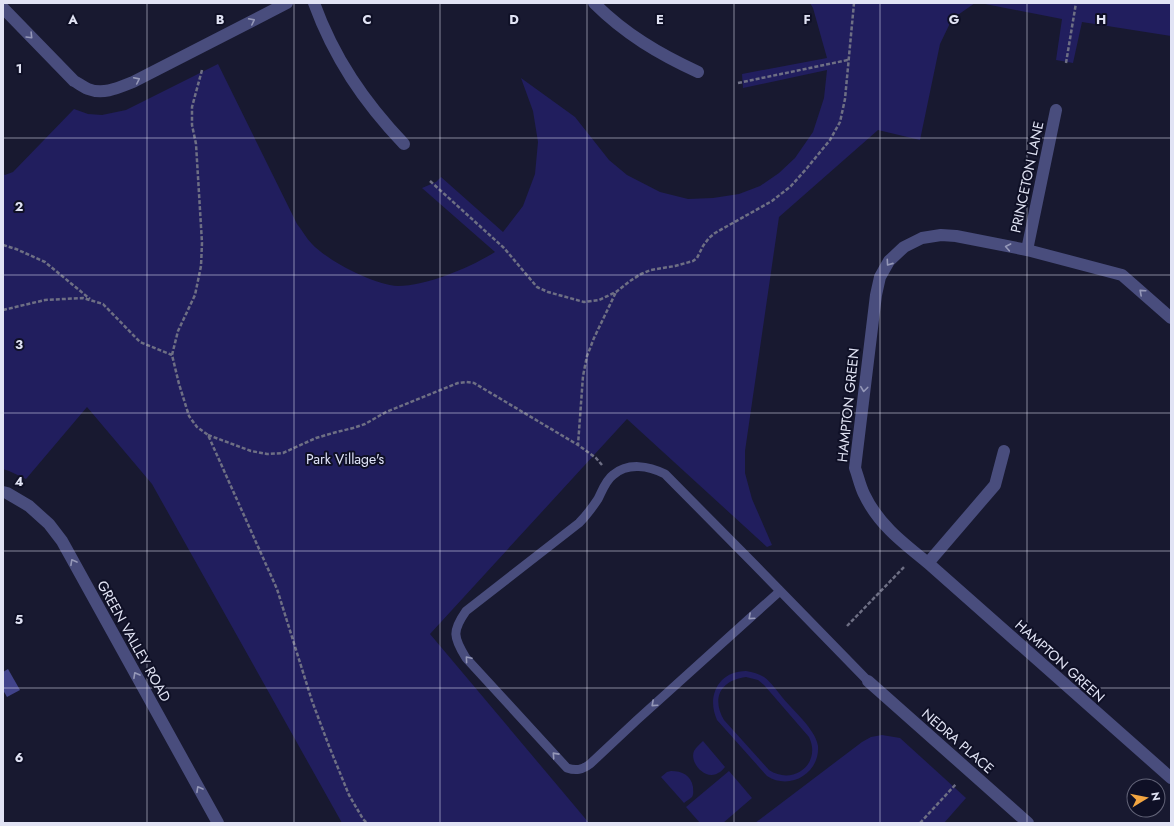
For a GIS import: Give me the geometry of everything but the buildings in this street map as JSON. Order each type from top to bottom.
[{"type":"street","points":[[3,8],[74,81],[87,89],[100,92],[116,89],[133,82],[287,3]]},
{"type":"street","points":[[314,3],[320,20],[336,54],[363,96],[387,126],[404,144]]},
{"type":"street","points":[[594,3],[634,37],[669,58],[698,72]]},
{"type":"street","name":"PRINCETON LANE","points":[[1027,250],[1056,110]]},
{"type":"street","name":"HAMPTON GREEN","points":[[1171,318],[1122,275],[1027,250],[956,236],[941,235],[922,238],[904,246],[889,261],[880,277],[876,295],[855,468],[864,494],[874,513],[890,532],[928,563],[1171,778]]},
{"type":"street","points":[[928,563],[996,485],[1004,451]]},
{"type":"street","name":"GREEN VALLEY ROAD","points":[[3,492],[29,506],[49,524],[62,541],[218,823]]},
{"type":"street","name":"NEDRA PLACE","points":[[868,681],[1028,823]]},
{"type":"lane","points":[[780,591],[590,764],[578,770],[567,768],[466,658],[459,648],[455,637],[458,622],[466,611],[579,523],[588,514],[612,475],[624,468],[638,466],[654,469],[665,474],[780,591],[868,681]]},
{"type":"path","points":[[430,181],[504,248],[537,287],[548,292],[584,302],[599,300],[616,292],[630,281],[651,270],[693,261],[697,258],[702,246],[715,233],[772,201],[791,186],[830,140],[840,122],[845,99],[854,3]]},
{"type":"path","points":[[1066,63],[1076,3]]},
{"type":"path","points":[[738,83],[848,60]]},
{"type":"path","points":[[202,70],[192,107],[192,125],[196,144],[202,243],[201,266],[195,295],[178,331],[172,355],[189,416],[197,427],[208,435],[251,451],[267,454],[283,453],[316,438],[359,426],[386,412],[443,388],[466,382],[474,383],[578,445],[596,458],[612,475]]},
{"type":"path","points":[[3,246],[16,249],[45,262],[92,301]]},
{"type":"path","points":[[578,445],[583,376],[587,356],[616,292]]},
{"type":"path","points":[[3,310],[45,300],[83,298],[103,304],[140,342],[172,355]]},
{"type":"path","points":[[208,435],[278,589],[312,701],[329,746],[349,795],[363,819],[367,823]]},
{"type":"path","points":[[847,626],[905,566]]},
{"type":"path","points":[[920,823],[956,784]]},
{"type":"green space","name":"Park Village's","points":[[810,3],[975,3],[952,19],[940,44],[920,140],[878,130],[779,217],[745,451],[745,473],[752,499],[772,545],[767,547],[627,419],[430,634],[589,823],[342,823],[152,484],[87,407],[26,479],[3,469],[3,174],[5,175],[13,172],[74,109],[88,114],[102,115],[126,110],[218,64],[297,224],[312,244],[329,258],[364,277],[388,285],[398,286],[422,283],[448,275],[474,264],[495,252],[422,188],[436,182],[441,177],[503,232],[523,206],[535,174],[538,142],[533,111],[521,78],[575,117],[609,160],[627,175],[660,192],[688,199],[713,198],[739,194],[760,186],[779,173],[795,158],[813,132],[824,98],[827,70],[743,88],[742,74],[827,58],[813,8]]},
{"type":"green space","points":[[980,3],[1171,3],[1171,36],[1082,22],[1073,63],[1056,60],[1062,19]]},
{"type":"green space","points":[[737,672],[751,672],[767,679],[809,727],[818,746],[817,756],[809,771],[802,777],[785,781],[776,780],[767,776],[717,720],[713,702],[717,686],[729,675]],"holes":[[[746,677],[758,680],[809,737],[812,747],[812,756],[803,770],[796,774],[778,774],[769,770],[724,720],[720,712],[718,704],[719,698],[721,691],[725,686],[730,682]]]},
{"type":"green space","points":[[882,735],[900,738],[966,798],[944,823],[755,823],[862,742],[871,737]]},
{"type":"green space","points":[[703,741],[725,767],[719,773],[708,775],[700,770],[694,761],[694,751]]},
{"type":"green space","points":[[671,771],[685,774],[692,783],[693,796],[684,803],[661,777],[667,772]]},
{"type":"green space","points":[[729,771],[752,798],[723,823],[700,823],[686,807]]},
{"type":"shaded area","points":[[8,669],[20,690],[7,697],[3,690],[3,672]]}]
